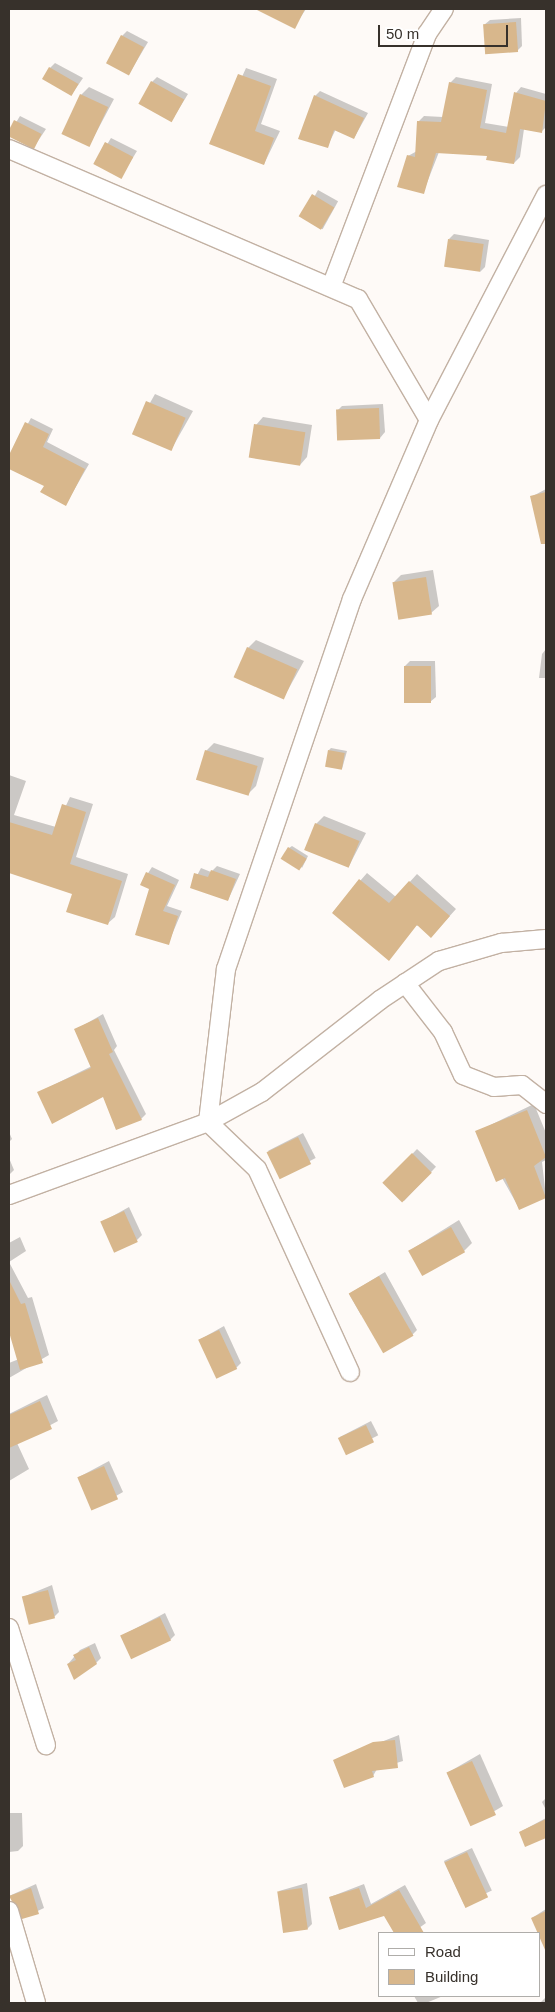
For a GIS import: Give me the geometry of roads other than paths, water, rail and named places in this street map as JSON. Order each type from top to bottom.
[{"type":"street","points":[[330,287],[427,34],[444,9]]},
{"type":"street","points":[[9,149],[358,299],[429,420]]},
{"type":"street","points":[[208,1122],[226,969],[352,599],[429,420],[546,195]]},
{"type":"street","points":[[9,1195],[208,1122],[262,1092],[405,983],[439,961],[470,950],[546,939]]},
{"type":"street","points":[[405,983],[443,1032],[463,1075],[494,1087],[522,1085],[546,1104]]},
{"type":"street","points":[[208,1122],[257,1169],[350,1372]]},
{"type":"street","points":[[9,1628],[46,1745]]},
{"type":"street","points":[[9,1911],[36,2003]]}]
